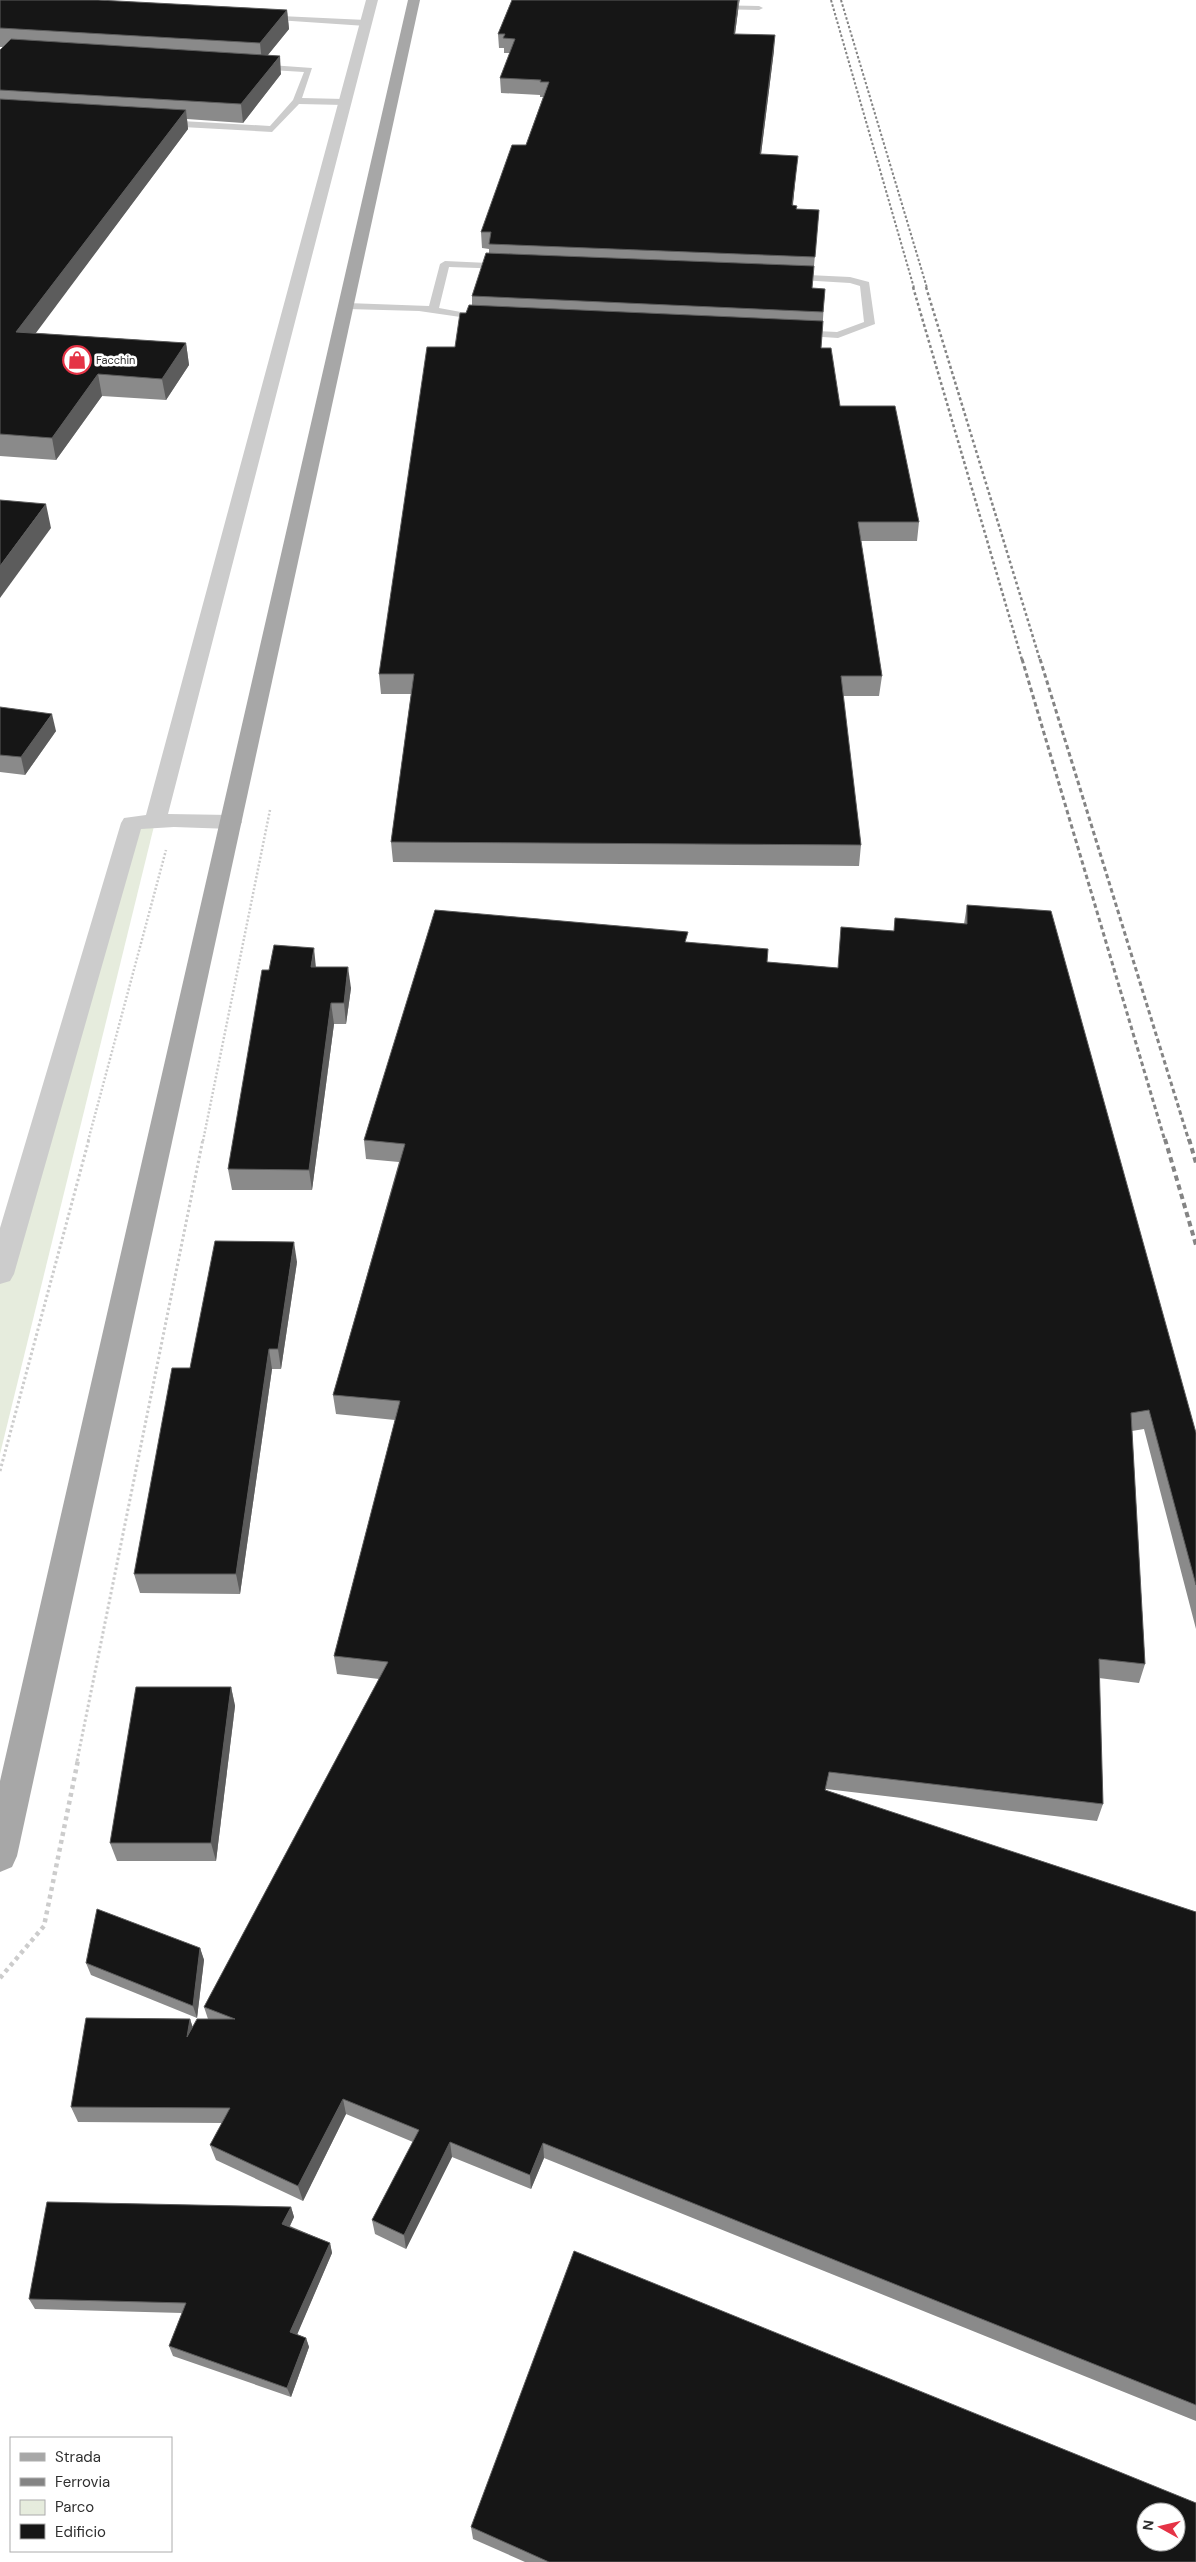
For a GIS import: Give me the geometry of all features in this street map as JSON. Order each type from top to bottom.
[{"type":"main road","points":[[0,1856],[6,1804],[231,822],[414,0]]},
{"type":"street","points":[[155,822],[372,0]]},
{"type":"street","points":[[0,1274],[132,823],[231,822]]},
{"type":"lane","points":[[700,6],[760,8]]},
{"type":"lane","points":[[249,16],[366,23]]},
{"type":"lane","points":[[155,122],[272,129],[297,100],[309,70],[249,66]]},
{"type":"lane","points":[[297,100],[344,102]]},
{"type":"lane","points":[[433,311],[445,264],[514,266]]},
{"type":"lane","points":[[771,277],[850,280],[865,284],[870,324],[838,335],[783,333]]},
{"type":"lane","points":[[347,306],[419,308],[470,318],[500,320]]},
{"type":"path","points":[[0,1978],[44,1926],[272,803]]},
{"type":"green space","points":[[155,822],[0,1454],[0,1274],[132,823]]},
{"type":"building","points":[[0,0],[98,0],[287,10],[260,43],[0,28]]},
{"type":"building","points":[[512,0],[738,0],[734,34],[775,35],[760,154],[798,156],[792,205],[797,206],[796,209],[819,210],[815,257],[489,244],[491,232],[481,232],[512,145],[526,145],[549,82],[500,78],[515,39],[503,38],[505,34],[498,34]]},
{"type":"building","points":[[11,39],[280,56],[241,104],[0,90],[0,50]]},
{"type":"building","points":[[0,99],[186,110],[16,332],[186,343],[162,379],[98,374],[52,438],[0,434]]},
{"type":"building","points":[[486,253],[814,266],[812,288],[825,289],[823,312],[472,296]]},
{"type":"building","points":[[469,305],[823,321],[821,348],[831,348],[840,406],[895,406],[919,522],[858,522],[882,676],[841,676],[861,845],[391,842],[414,674],[379,674],[427,347],[455,347],[460,313],[466,313]]},
{"type":"building","points":[[0,500],[46,504],[0,566]]},
{"type":"building","points":[[0,707],[52,714],[21,757],[0,755]]},
{"type":"building","points":[[967,905],[1051,911],[1196,1433],[1196,1585],[1149,1410],[1131,1413],[1145,1664],[1099,1659],[1103,1804],[829,1772],[825,1790],[1196,1912],[1196,2405],[543,2143],[530,2175],[450,2142],[404,2235],[372,2220],[419,2130],[343,2099],[298,2186],[210,2145],[230,2108],[71,2107],[86,2018],[190,2019],[187,2037],[197,2019],[235,2019],[204,2007],[388,1662],[334,1656],[400,1401],[333,1395],[405,1144],[364,1140],[435,910],[688,932],[685,942],[768,949],[767,962],[838,968],[841,927],[894,931],[895,918],[967,924]]},
{"type":"building","points":[[274,945],[314,948],[311,967],[348,967],[344,1003],[331,1003],[309,1170],[228,1169],[262,970],[269,970]]},
{"type":"building","points":[[215,1241],[294,1242],[278,1349],[269,1349],[236,1574],[134,1574],[172,1368],[190,1368]]},
{"type":"building","points":[[136,1687],[231,1687],[211,1843],[110,1843]]},
{"type":"building","points":[[97,1909],[200,1948],[193,2006],[86,1963]]},
{"type":"building","points":[[47,2202],[291,2207],[282,2224],[330,2243],[290,2332],[306,2338],[287,2388],[169,2346],[186,2303],[29,2299]]},
{"type":"building","points":[[574,2251],[1196,2503],[1196,2562],[549,2562],[471,2527]]},
{"type":"railway","points":[[831,0],[914,288]]},
{"type":"railway","points":[[841,0],[927,288]]},
{"type":"railway","points":[[913,287],[1022,660]]},
{"type":"railway","points":[[926,287],[1040,660]]},
{"type":"railway","points":[[1022,659],[1165,1141]]},
{"type":"railway","points":[[1040,659],[1189,1141]]},
{"type":"railway","points":[[1165,1139],[1196,1245]]},
{"type":"railway","points":[[1189,1139],[1196,1163]]},
{"type":"place","name":"Facchin","points":[[77,360]]}]
